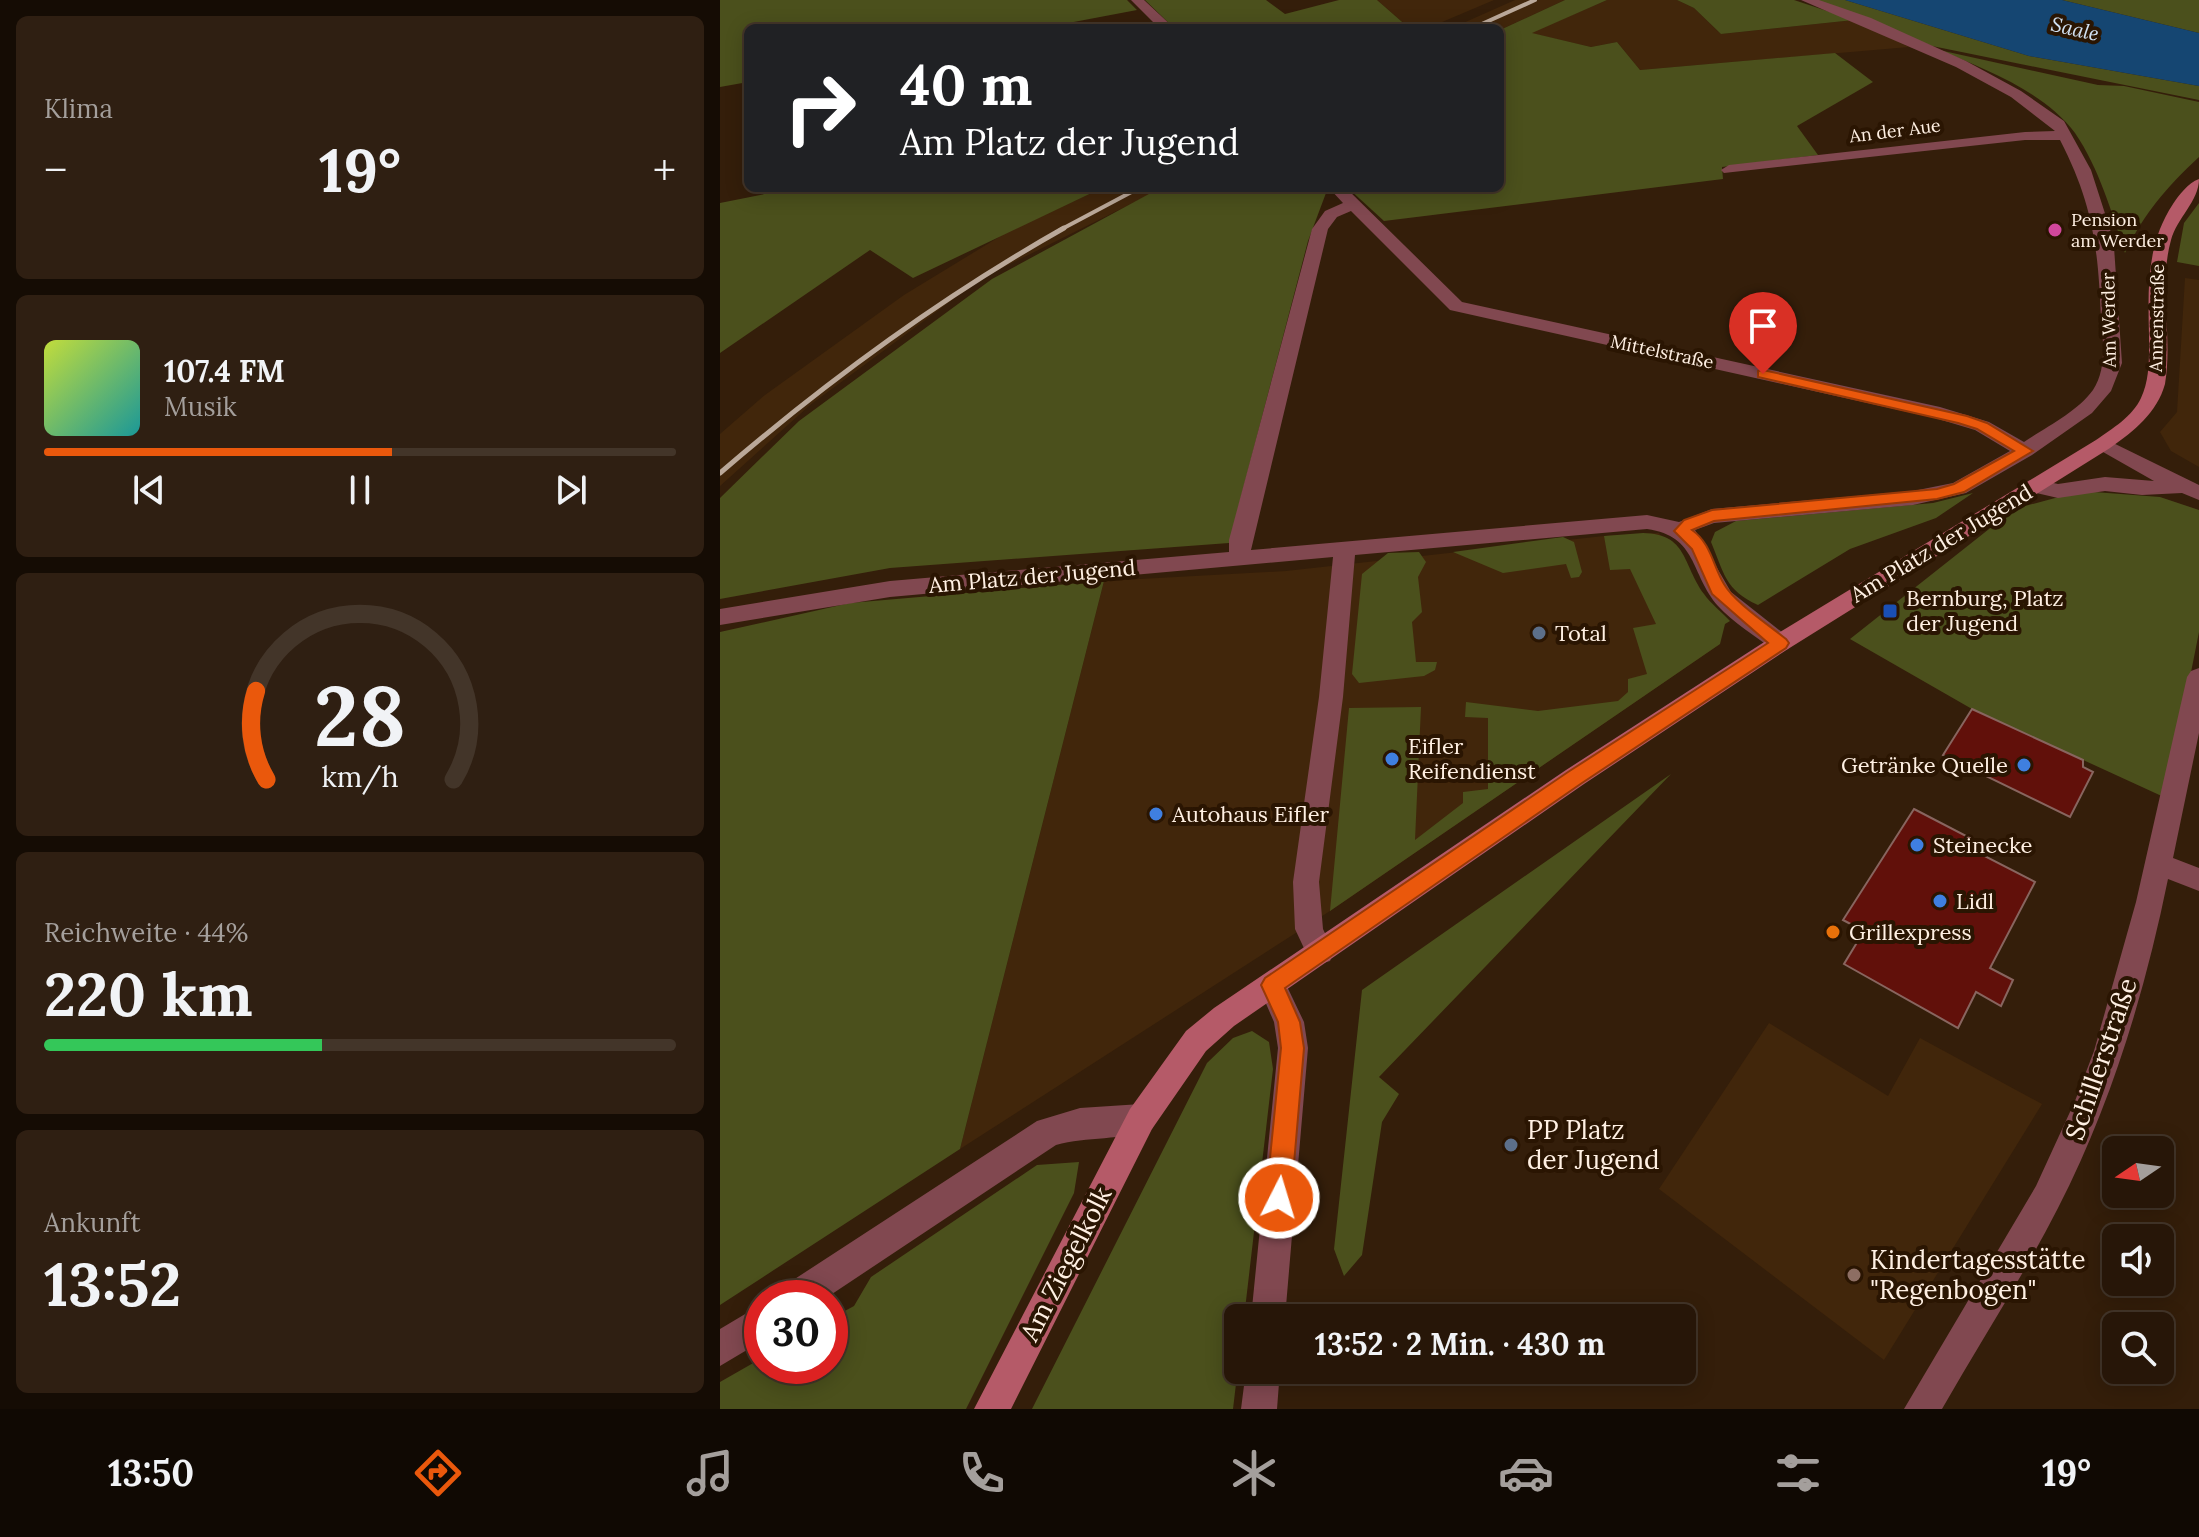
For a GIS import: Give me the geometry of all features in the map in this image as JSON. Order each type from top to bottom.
[{"type":"main road","name":"Annenstraße","points":[[2103,444],[2130,423],[2152,392],[2157,366],[2158,249],[2171,214],[2199,184]]},
{"type":"main road","name":"Am Platz der Jugend","points":[[1141,1119],[1196,1041],[1224,1017],[1575,777],[1780,643],[2103,444]]},
{"type":"main road","name":"Am Ziegelkolk","points":[[992,1409],[1141,1119]]},
{"type":"street","points":[[1137,0],[1163,24]]},
{"type":"street","name":"Am Werder","points":[[1807,0],[1866,21],[1972,69],[2039,109],[2059,124],[2094,199],[2106,247],[2113,363],[2102,391],[2085,409],[2025,451],[1959,488]]},
{"type":"street","name":"An der Aue","points":[[1729,170],[2025,136],[2065,135]]},
{"type":"street","name":"Mittelstraße","points":[[1341,192],[1456,306],[1940,413],[1982,426],[2025,451]]},
{"type":"street","points":[[1240,556],[1240,540],[1320,229],[1331,214],[1354,204]]},
{"type":"street","points":[[2103,444],[2190,490]]},
{"type":"street","points":[[2035,486],[2058,491],[2105,484],[2190,490]]},
{"type":"street","name":"Am Platz der Jugend","points":[[720,617],[890,589],[1240,556],[1647,522],[1682,531],[1690,523],[1712,516],[1913,498],[1959,488]]},
{"type":"street","points":[[1682,531],[1694,539],[1718,590],[1780,643]]},
{"type":"street","points":[[1320,952],[1309,929],[1306,882],[1331,697],[1345,548]]},
{"type":"street","name":"Schillerstraße","points":[[1922,1409],[2047,1197],[2076,1139],[2109,1051],[2160,864],[2199,677]]},
{"type":"street","points":[[2160,864],[2199,880]]},
{"type":"street","points":[[1269,1304],[1293,1048],[1289,1022],[1272,985]]},
{"type":"street","points":[[823,1280],[1048,1132],[1080,1123],[1141,1119]]},
{"type":"street","points":[[720,1349],[744,1333]]},
{"type":"street","points":[[1259,1409],[1262,1384]]},
{"type":"shaded area","points":[[1377,0],[1494,0],[1437,24],[1404,24]]},
{"type":"shaded area","points":[[1515,0],[1565,0],[1504,28],[1504,24],[1461,24]]},
{"type":"shaded area","points":[[1607,0],[1677,0],[1694,8],[1721,34],[1854,20],[1909,47],[1640,70],[1617,42],[1591,47],[1530,33]]},
{"type":"shaded area","points":[[1093,192],[1155,192],[982,278],[810,405],[720,486],[720,434],[765,395],[904,295],[1004,234]]},
{"type":"shaded area","points":[[2185,278],[2199,280],[2199,467],[2171,451],[2160,432],[2177,412]]},
{"type":"shaded area","points":[[1659,533],[1720,644],[1330,911],[960,1149],[1104,581],[1286,571],[1604,536]]},
{"type":"shaded area","name":"Kindertagesstätte \"Regenbogen\"","points":[[1769,1023],[1888,1096],[1920,1038],[2042,1104],[1884,1360],[1659,1189]]},
{"type":"green space","points":[[720,0],[1127,0],[1137,10],[1063,24],[744,24],[744,83],[720,87]]},
{"type":"green space","points":[[1145,0],[1266,0],[1285,14],[1339,0],[1377,0],[1404,24],[1170,24]]},
{"type":"green space","points":[[1565,0],[1607,0],[1532,33],[1591,47],[1617,42],[1640,70],[1835,53],[1873,82],[1797,126],[1818,155],[1722,167],[1723,179],[1384,221],[1352,192],[1504,192],[1504,28]]},
{"type":"green space","points":[[1677,0],[1794,0],[1854,20],[1721,34],[1694,8]]},
{"type":"green space","points":[[1816,0],[1845,0],[2029,56],[2199,86],[2199,100],[1932,46]]},
{"type":"green space","points":[[2062,0],[2199,0],[2199,33]]},
{"type":"green space","points":[[1939,50],[2098,85],[2124,86],[2199,102],[2199,157],[2157,201],[2125,253],[2091,161],[2062,118],[2048,105],[2013,83]]},
{"type":"green space","points":[[775,192],[1094,192],[913,278],[870,250],[720,353],[720,203]]},
{"type":"green space","points":[[1153,192],[1326,193],[1308,241],[1229,543],[890,568],[720,599],[720,498],[799,421],[992,279]]},
{"type":"green space","points":[[2199,203],[2199,266],[2177,262],[2184,223]]},
{"type":"green space","points":[[2081,491],[2160,497],[2199,510],[2199,632],[2166,798],[1972,709],[1850,639],[2008,514],[2025,506]]},
{"type":"green space","points":[[1973,493],[1936,518],[1850,549],[1758,605],[1732,587],[1711,542],[1715,532],[1736,521],[1933,503]]},
{"type":"green space","points":[[1658,535],[1676,545],[1704,594],[1730,621],[1725,624],[1720,644],[1330,911],[1349,708],[1421,707],[1415,840],[1463,803],[1463,792],[1488,789],[1488,718],[1465,717],[1466,702],[1538,711],[1618,701],[1628,692],[1628,679],[1647,674],[1633,628],[1656,624],[1630,569],[1610,570],[1604,536]]},
{"type":"green space","points":[[1563,537],[1574,542],[1582,572],[1579,577],[1571,578],[1566,564],[1503,573],[1453,552]]},
{"type":"green space","points":[[1419,552],[1426,562],[1418,577],[1422,612],[1412,622],[1416,662],[1437,662],[1435,670],[1424,676],[1359,683],[1352,674],[1362,574],[1388,553]]},
{"type":"green space","points":[[1104,581],[960,1149],[758,1280],[744,1280],[744,1289],[720,1305],[720,632],[850,603]]},
{"type":"green space","points":[[1671,774],[1379,1077],[1399,1094],[1382,1122],[1362,1255],[1344,1276],[1334,1249],[1362,990]]},
{"type":"green space","points":[[1252,1031],[1269,1042],[1273,1069],[1246,1304],[1224,1304],[1224,1384],[1236,1384],[1233,1409],[1032,1409],[1207,1063],[1233,1038]]},
{"type":"green space","points":[[1079,1162],[1074,1193],[966,1409],[720,1409],[720,1382],[744,1368],[744,1384],[848,1384],[848,1309],[854,1306],[871,1277],[1037,1165]]},
{"type":"water","name":"Saale","points":[[1845,0],[2062,0],[2199,33],[2199,86],[2029,56]]},
{"type":"building","name":"Getränke Quelle","points":[[1972,709],[2083,760],[2083,767],[2093,772],[2070,817],[1943,755]]},
{"type":"building","name":"Lidl","points":[[1914,809],[1970,838],[1967,847],[2035,882],[1990,968],[2013,980],[2001,1006],[1976,992],[1958,1028],[1844,964],[1864,931],[1843,920]]},
{"type":"railway","points":[[1482,24],[1535,0]]},
{"type":"railway","points":[[1060,230],[1131,192]]},
{"type":"railway","points":[[720,473],[801,406],[886,342],[973,283],[1064,228]]},
{"type":"place","name":"Pension am Werder","points":[[2055,230]]},
{"type":"place","name":"Bernburg, Platz der Jugend","points":[[1890,611]]},
{"type":"place","name":"Total","points":[[1539,633]]},
{"type":"place","name":"Eifler Reifendienst","points":[[1392,759]]},
{"type":"place","name":"Getränke Quelle","points":[[2024,765]]},
{"type":"place","name":"Autohaus Eifler","points":[[1156,814]]},
{"type":"place","name":"Steinecke","points":[[1917,845]]},
{"type":"place","name":"Lidl","points":[[1940,901]]},
{"type":"place","name":"Grillexpress","points":[[1833,932]]},
{"type":"place","name":"PP Platz der Jugend","points":[[1511,1145]]},
{"type":"place","name":"Kindertagesstätte \"Regenbogen\"","points":[[1854,1275]]},
{"type":"route","points":[[1279,1198],[1293,1048],[1289,1022],[1272,985],[1575,777],[1780,643],[1723,596],[1694,539],[1682,531],[1690,523],[1712,516],[1937,494],[1959,488],[2025,451],[1982,426],[1962,419],[1763,374]]}]
